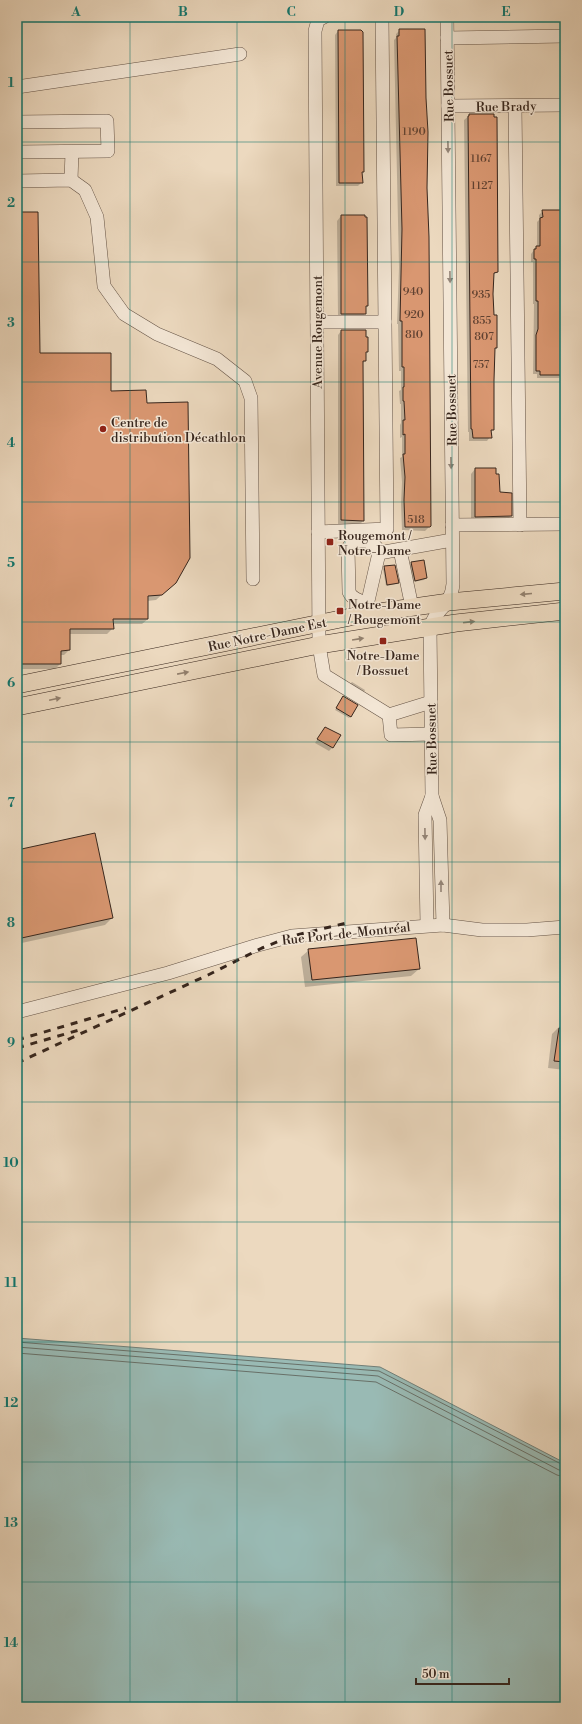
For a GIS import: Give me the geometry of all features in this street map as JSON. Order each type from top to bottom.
[{"type":"main road","name":"Rue Notre-Dame Est","points":[[17,685],[112,667],[319,623],[366,609],[412,607],[565,591]]},
{"type":"main road","name":"Rue Notre-Dame Est","points":[[17,707],[319,645],[456,623],[565,611]]},
{"type":"main road","points":[[112,667],[116,686]]},
{"type":"street","points":[[318,532],[387,529],[382,17]]},
{"type":"street","name":"Rue Bossuet","points":[[443,925],[440,820],[432,796],[430,628],[436,615],[449,602],[454,584],[452,540],[447,17]]},
{"type":"street","name":"Avenue Rougemont","points":[[321,19],[315,26],[319,645],[324,675],[389,715]]},
{"type":"street","points":[[447,38],[565,36]]},
{"type":"street","points":[[17,87],[240,54]]},
{"type":"street","name":"Rue Brady","points":[[448,106],[565,105]]},
{"type":"street","points":[[515,106],[520,525]]},
{"type":"street","points":[[17,122],[107,121],[108,151],[17,152]]},
{"type":"street","points":[[71,180],[72,152]]},
{"type":"street","points":[[17,181],[71,180],[85,190],[97,217],[104,286],[124,314],[157,334],[217,359],[245,381],[251,398],[253,579]]},
{"type":"street","points":[[317,322],[385,322]]},
{"type":"street","points":[[452,525],[565,524]]},
{"type":"street","points":[[379,554],[452,540]]},
{"type":"street","points":[[357,541],[371,542],[376,545],[379,554],[366,609],[349,592],[348,549],[350,545],[357,541]]},
{"type":"street","points":[[400,550],[412,607]]},
{"type":"street","points":[[431,702],[389,715],[391,735],[431,734]]},
{"type":"street","name":"Rue Bossuet","points":[[427,925],[425,815],[432,796]]},
{"type":"street","name":"Rue Port-de-Montréal","points":[[17,1012],[168,973],[292,936],[427,925],[443,925],[482,930],[527,930],[565,927]]},
{"type":"water","points":[[17,1338],[380,1367],[565,1463],[565,1707],[17,1707]]},
{"type":"building","points":[[399,29],[425,29],[428,132],[427,188],[429,237],[430,527],[405,527],[405,477],[403,454],[405,454],[405,434],[403,435],[403,420],[405,420],[403,401],[404,367],[402,367],[402,321],[400,321],[402,229],[397,36],[399,36]]},
{"type":"building","points":[[338,30],[361,30],[363,32],[363,183],[339,183]]},
{"type":"building","points":[[469,114],[494,114],[494,117],[497,117],[498,272],[494,273],[493,294],[494,315],[497,315],[497,348],[495,348],[494,430],[491,430],[492,438],[473,438],[471,429]]},
{"type":"building","points":[[542,210],[562,210],[562,216],[564,216],[564,375],[540,375],[540,371],[536,371],[538,301],[536,301],[536,259],[534,259],[534,249],[536,249],[536,246],[540,246],[540,218],[543,217]]},
{"type":"building","name":"Centre de distribution Décathlon","points":[[17,212],[38,212],[40,353],[111,353],[111,391],[146,390],[147,403],[188,402],[190,558],[176,583],[162,595],[148,596],[148,619],[113,619],[114,629],[70,629],[70,650],[61,651],[61,664],[17,664]]},
{"type":"building","points":[[341,215],[365,215],[365,217],[367,217],[368,306],[366,306],[366,314],[341,314]]},
{"type":"building","points":[[341,330],[366,330],[366,337],[368,337],[368,352],[366,352],[366,361],[363,361],[364,521],[341,520]]},
{"type":"building","points":[[475,468],[496,468],[496,474],[499,474],[500,492],[512,493],[512,516],[475,517]]},
{"type":"building","points":[[424,560],[427,578],[415,581],[411,562]]},
{"type":"building","points":[[395,565],[399,583],[387,585],[384,566]]},
{"type":"building","points":[[343,696],[358,705],[351,717],[336,708]]},
{"type":"building","points":[[325,727],[341,735],[333,748],[317,739]]},
{"type":"building","points":[[95,833],[113,918],[17,939],[17,850]]},
{"type":"building","points":[[416,938],[420,969],[312,980],[308,949]]},
{"type":"building","points":[[559,1028],[565,1029],[565,1062],[554,1061]]},
{"type":"railway","points":[[17,1063],[208,975],[262,948],[292,936],[351,922]]},
{"type":"railway","points":[[17,1040],[126,1008]]},
{"type":"railway","points":[[17,1048],[79,1030]]},
{"type":"place","name":"Centre de distribution Décathlon","points":[[103,429]]},
{"type":"place","name":"Rougemont / Notre-Dame","points":[[330,542]]},
{"type":"place","name":"Notre-Dame / Rougemont","points":[[340,611]]},
{"type":"place","name":"Notre-Dame / Bossuet","points":[[383,641]]}]
